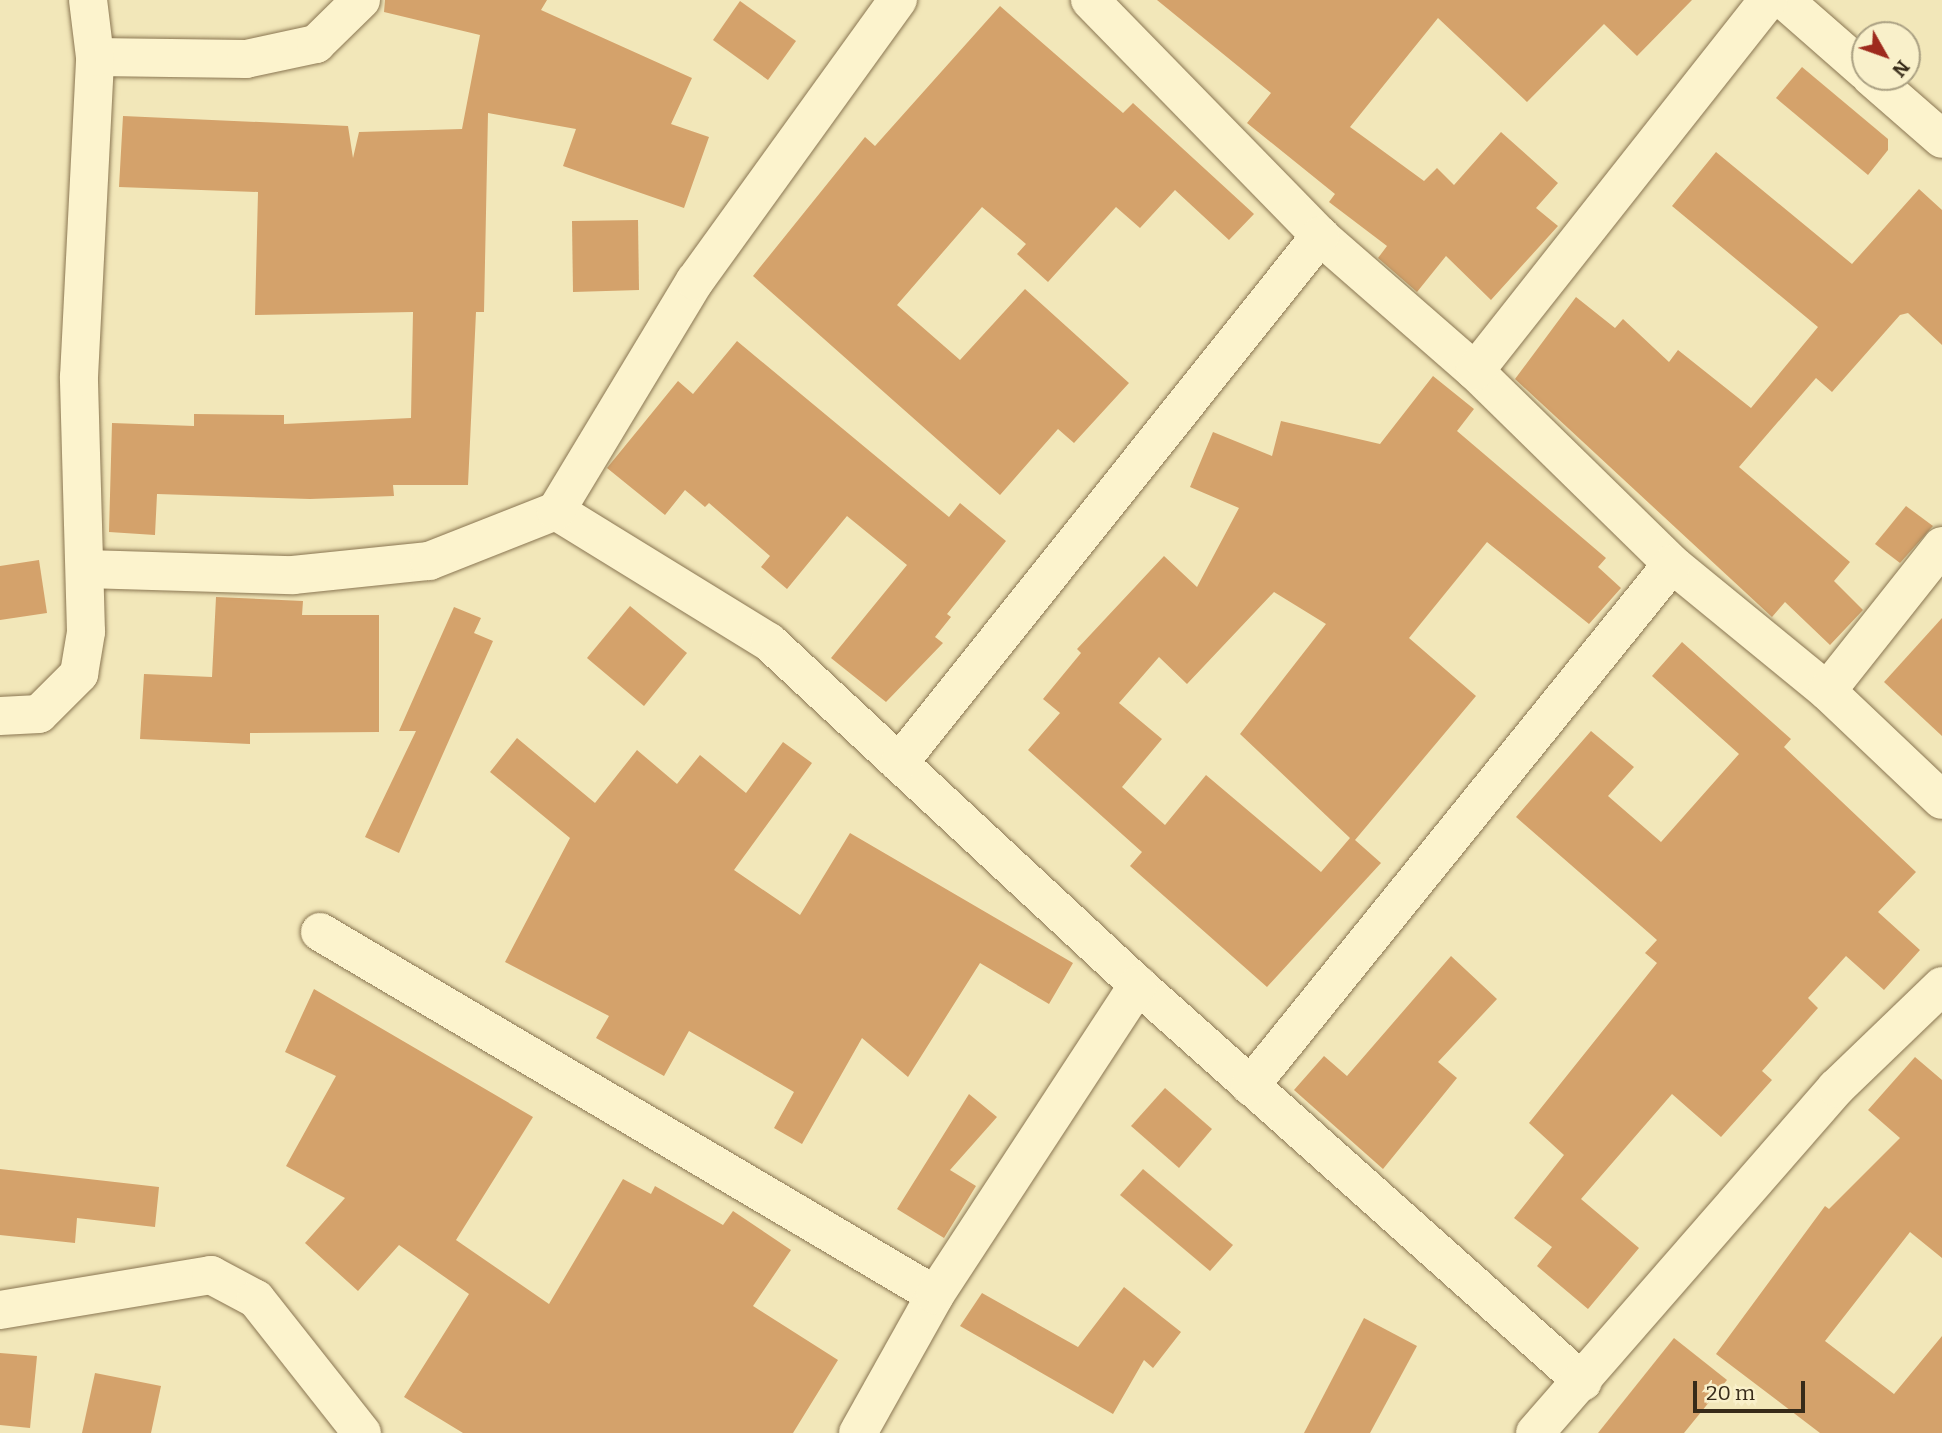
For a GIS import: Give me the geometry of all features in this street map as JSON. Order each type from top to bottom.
[{"type":"street","points":[[0,716],[39,714],[79,674],[86,569],[79,377],[95,57],[88,0]]},
{"type":"street","points":[[95,57],[246,59],[316,44],[362,0]]},
{"type":"street","points":[[86,569],[293,575],[429,561],[556,510],[695,281],[898,0]]},
{"type":"street","points":[[1090,0],[1320,236],[1475,371],[1672,564],[1827,691],[1942,800]]},
{"type":"street","points":[[1475,371],[1768,0]]},
{"type":"street","points":[[1784,0],[1851,59]]},
{"type":"street","points":[[1887,91],[1942,139]]},
{"type":"street","points":[[899,763],[1320,236]]},
{"type":"street","points":[[556,510],[769,642],[899,763],[1031,879],[1138,985],[1583,1382]]},
{"type":"street","points":[[1827,691],[1942,546]]},
{"type":"street","points":[[1250,1086],[1672,564]]},
{"type":"street","points":[[320,932],[935,1295]]},
{"type":"street","points":[[858,1433],[935,1295],[1138,985]]},
{"type":"street","points":[[1535,1433],[1583,1382],[1836,1088],[1942,986]]},
{"type":"street","points":[[0,1310],[211,1275],[256,1299],[362,1433]]},
{"type":"building","points":[[385,0],[547,0],[541,10],[692,78],[671,124],[709,137],[684,208],[563,166],[576,129],[488,113],[484,312],[476,312],[468,485],[393,485],[394,496],[310,499],[157,494],[155,535],[109,532],[112,423],[194,426],[194,414],[284,415],[284,424],[411,418],[413,312],[255,315],[258,192],[119,187],[123,116],[348,126],[353,158],[359,132],[462,129],[480,35],[384,12]]},
{"type":"building","points":[[1157,0],[1692,0],[1637,56],[1604,24],[1527,102],[1438,18],[1350,127],[1424,181],[1437,168],[1454,185],[1501,132],[1558,183],[1536,208],[1558,226],[1491,300],[1446,256],[1417,292],[1378,258],[1387,246],[1329,202],[1335,194],[1247,123],[1271,93]]},
{"type":"building","points":[[740,1],[796,41],[768,80],[713,40]]},
{"type":"building","points":[[1000,6],[1123,113],[1133,103],[1254,214],[1229,240],[1175,190],[1140,228],[1116,207],[1048,282],[1017,254],[1026,244],[982,207],[897,305],[960,360],[1025,289],[1129,383],[1074,443],[1058,429],[1000,495],[753,276],[865,137],[875,146]]},
{"type":"building","points":[[1802,67],[1888,139],[1888,150],[1868,175],[1776,98]]},
{"type":"building","points":[[1716,152],[1852,264],[1919,189],[1942,210],[1942,345],[1908,313],[1900,315],[1832,392],[1816,378],[1739,467],[1850,562],[1834,581],[1863,610],[1830,645],[1785,602],[1772,617],[1515,379],[1576,297],[1615,328],[1623,319],[1669,362],[1678,350],[1751,408],[1818,327],[1672,206]]},
{"type":"building","points":[[638,220],[639,290],[573,292],[572,221]]},
{"type":"building","points":[[737,341],[949,517],[960,503],[1006,541],[947,614],[951,617],[935,637],[943,643],[886,702],[831,658],[907,565],[847,516],[787,589],[761,567],[770,556],[709,503],[705,507],[685,490],[665,515],[607,468],[678,381],[693,394]]},
{"type":"building","points":[[1433,376],[1474,409],[1457,431],[1606,558],[1598,567],[1621,588],[1589,624],[1487,542],[1409,638],[1476,696],[1355,840],[1381,863],[1267,987],[1130,866],[1142,852],[1028,750],[1060,713],[1043,699],[1081,653],[1077,649],[1164,556],[1197,587],[1239,508],[1190,487],[1213,432],[1272,456],[1281,421],[1380,444]],"holes":[[[1274,592],[1326,624],[1240,734],[1350,838],[1321,872],[1206,775],[1165,825],[1122,787],[1162,739],[1119,703],[1159,657],[1187,684]]]},
{"type":"building","points":[[1906,506],[1933,526],[1900,563],[1875,544]]},
{"type":"building","points":[[39,560],[47,613],[0,620],[0,566]]},
{"type":"building","points":[[216,597],[303,601],[302,615],[379,615],[379,732],[250,733],[250,744],[140,739],[144,674],[212,677]]},
{"type":"building","points":[[630,606],[687,653],[644,706],[587,658]]},
{"type":"building","points":[[454,607],[481,618],[474,633],[493,641],[399,853],[365,837],[416,731],[399,731]]},
{"type":"building","points":[[1942,618],[1942,736],[1884,682]]},
{"type":"building","points":[[1682,642],[1791,739],[1784,747],[1916,872],[1878,912],[1920,950],[1884,990],[1846,956],[1808,998],[1818,1008],[1762,1071],[1772,1080],[1721,1137],[1672,1094],[1581,1199],[1639,1248],[1588,1309],[1537,1266],[1552,1247],[1514,1218],[1564,1155],[1529,1123],[1657,963],[1645,953],[1657,940],[1516,817],[1591,731],[1634,767],[1608,796],[1661,842],[1739,754],[1652,676]]},
{"type":"building","points":[[517,738],[595,803],[637,750],[677,784],[700,755],[746,793],[783,742],[812,763],[734,870],[800,915],[850,833],[1073,963],[1049,1004],[980,963],[908,1077],[862,1038],[802,1144],[774,1128],[794,1092],[689,1031],[664,1076],[596,1038],[609,1016],[505,962],[570,838],[490,772]]},
{"type":"building","points":[[1451,956],[1497,999],[1438,1062],[1457,1078],[1383,1169],[1294,1090],[1324,1056],[1347,1076]]},
{"type":"building","points":[[314,989],[533,1117],[456,1240],[549,1304],[623,1179],[651,1194],[655,1186],[723,1225],[733,1211],[791,1250],[753,1306],[838,1360],[793,1433],[463,1433],[404,1397],[469,1294],[399,1245],[358,1291],[305,1243],[345,1198],[286,1166],[336,1076],[285,1052]]},
{"type":"building","points":[[1915,1057],[1942,1080],[1942,1258],[1910,1232],[1825,1341],[1894,1394],[1942,1336],[1942,1433],[1820,1433],[1716,1354],[1825,1206],[1829,1209],[1900,1138],[1868,1110]]},
{"type":"building","points":[[1165,1088],[1212,1129],[1179,1168],[1131,1126]]},
{"type":"building","points":[[969,1094],[997,1117],[950,1170],[976,1186],[944,1238],[897,1209]]},
{"type":"building","points":[[0,1169],[159,1187],[155,1227],[77,1218],[75,1243],[0,1235]]},
{"type":"building","points":[[1143,1169],[1233,1245],[1210,1271],[1120,1195]]},
{"type":"building","points":[[1124,1287],[1181,1332],[1153,1368],[1144,1360],[1113,1414],[960,1326],[982,1293],[1078,1347]]},
{"type":"building","points":[[1364,1318],[1417,1346],[1370,1433],[1304,1433]]},
{"type":"building","points":[[1674,1338],[1727,1380],[1684,1433],[1598,1433]]},
{"type":"building","points":[[0,1353],[37,1356],[30,1428],[0,1425]]},
{"type":"building","points":[[95,1373],[161,1386],[151,1433],[82,1433]]}]
